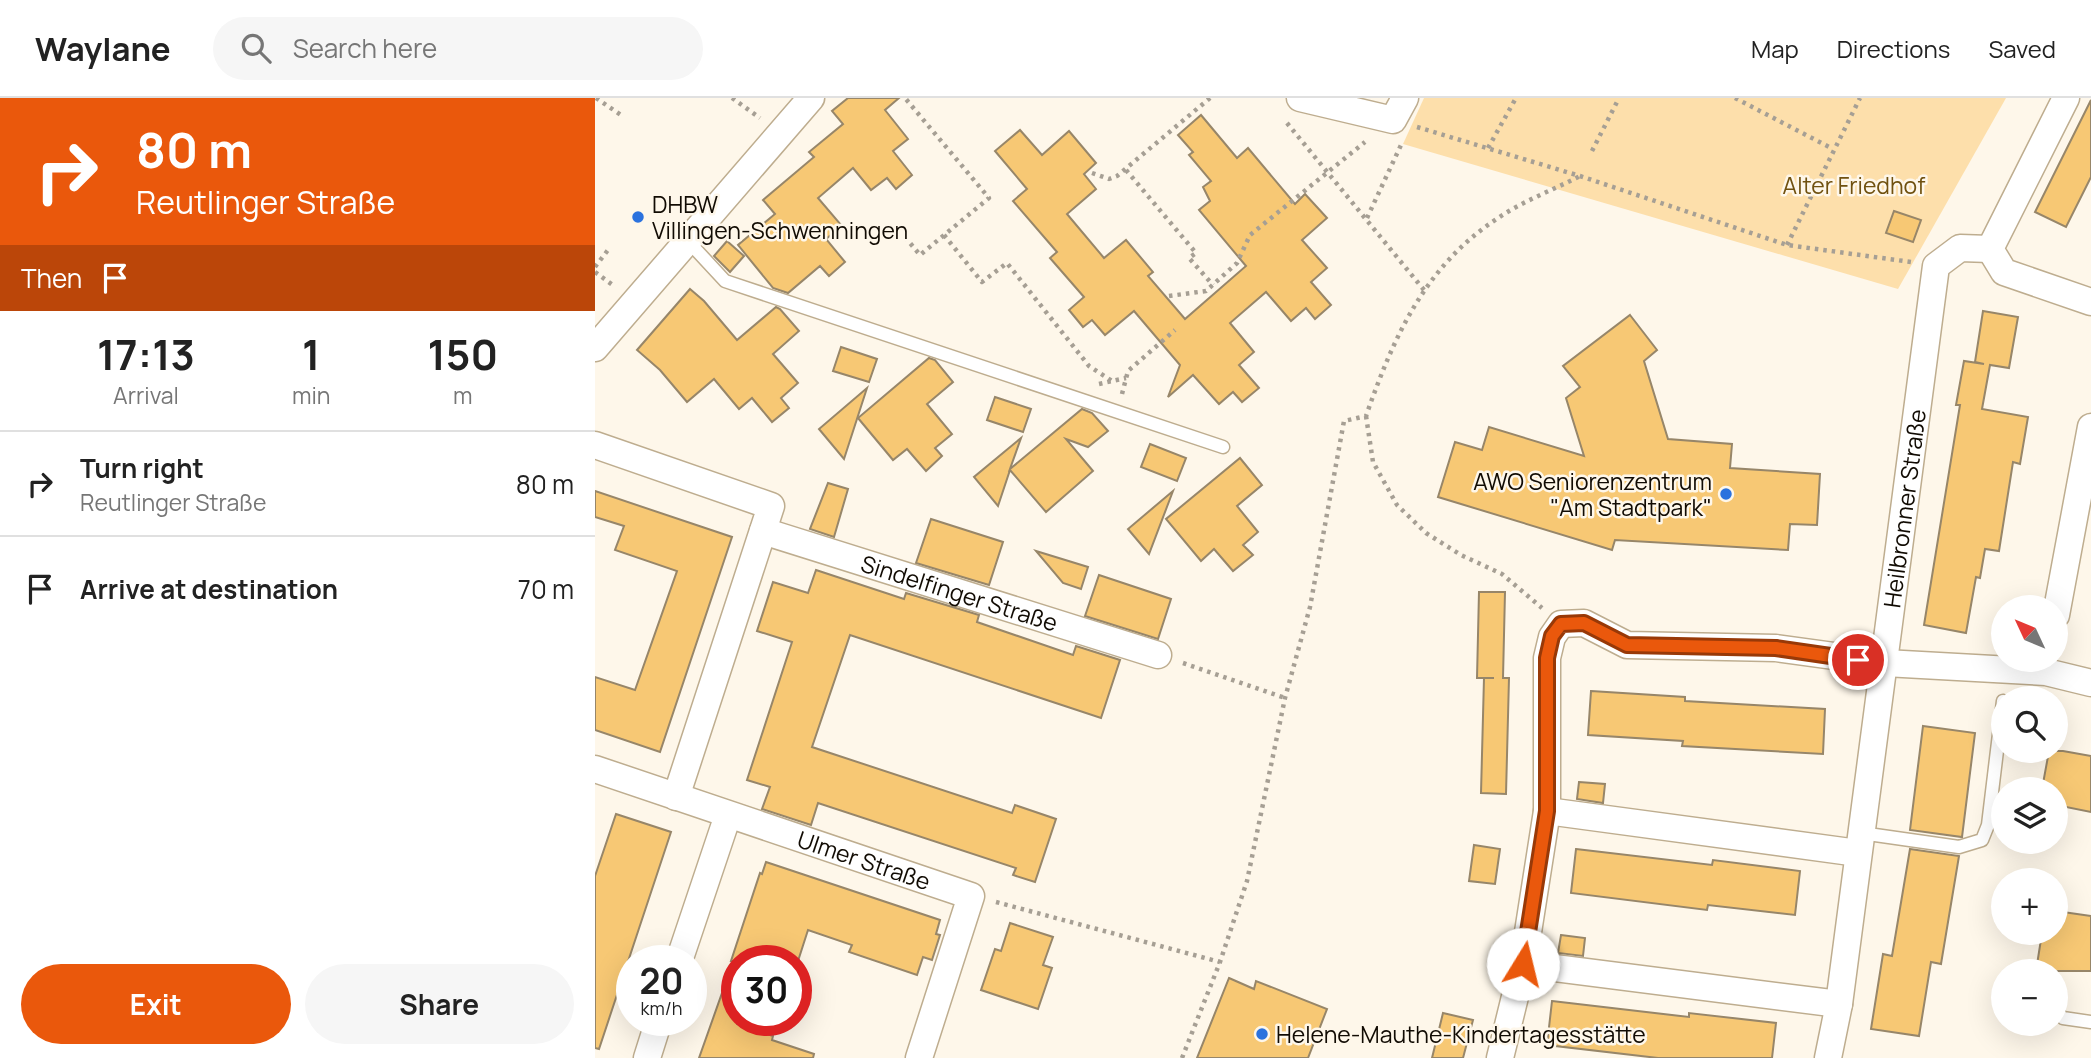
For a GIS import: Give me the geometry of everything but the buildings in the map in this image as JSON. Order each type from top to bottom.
[{"type":"street","points":[[595,348],[811,98]]},
{"type":"street","points":[[1300,98],[1403,114]]},
{"type":"street","points":[[1990,249],[2066,98]]},
{"type":"street","points":[[1936,266],[1960,248],[1990,249]]},
{"type":"street","points":[[1990,249],[2004,272],[2091,302]]},
{"type":"street","name":"Heilbronner Straße","points":[[1828,1058],[1839,1004],[1936,266]]},
{"type":"street","points":[[2060,595],[2091,427]]},
{"type":"street","points":[[595,445],[771,506],[676,796]]},
{"type":"street","name":"Sindelfinger Straße","points":[[763,531],[1158,655]]},
{"type":"street","points":[[1500,1058],[1523,964],[1547,811],[1547,658],[1552,636],[1561,624],[1584,623],[1627,645],[1776,648],[1885,663],[1991,665]]},
{"type":"street","points":[[2063,672],[2091,683]]},
{"type":"street","name":"Ulmer Straße","points":[[595,769],[971,896]]},
{"type":"street","points":[[1547,811],[1860,843]]},
{"type":"street","points":[[684,945],[728,815]]},
{"type":"street","points":[[919,1058],[971,896]]},
{"type":"street","points":[[1523,964],[1839,1004]]},
{"type":"street","points":[[647,1058],[654,1036]]},
{"type":"lane","points":[[687,240],[725,281],[1223,447]]},
{"type":"lane","points":[[1860,843],[1959,847],[1982,840],[1988,825],[1996,763]]},
{"type":"lane","points":[[2068,1019],[2091,1022]]},
{"type":"path","points":[[596,98],[624,117]]},
{"type":"path","points":[[732,98],[781,132]]},
{"type":"path","points":[[905,98],[989,198],[920,255],[905,237]]},
{"type":"path","points":[[1092,173],[1109,179],[1126,170],[1210,98]]},
{"type":"path","points":[[1487,148],[1516,98]]},
{"type":"path","points":[[1592,151],[1619,98]]},
{"type":"path","points":[[1735,98],[1833,149]]},
{"type":"path","points":[[1787,244],[1860,98]]},
{"type":"path","points":[[1403,114],[1487,148],[1787,244],[1936,266]]},
{"type":"path","points":[[1169,296],[1206,291],[1237,263],[1250,235],[1403,114]]},
{"type":"path","points":[[1367,218],[1403,114]]},
{"type":"path","points":[[1284,119],[1425,290]]},
{"type":"path","points":[[1126,170],[1196,253],[1189,258],[1213,285]]},
{"type":"path","points":[[1561,624],[1502,574],[1461,555],[1426,533],[1397,505],[1373,462],[1366,416],[1383,367],[1402,326],[1449,257],[1498,217],[1580,176]]},
{"type":"path","points":[[944,235],[982,282],[1007,263],[1089,366],[1112,381]]},
{"type":"path","points":[[595,267],[608,250]]},
{"type":"path","points":[[1117,412],[1128,371],[1175,330]]},
{"type":"path","points":[[1182,1058],[1220,962],[1247,881],[1285,698],[1310,607],[1344,421],[1366,416]]},
{"type":"path","points":[[1158,655],[1285,698]]},
{"type":"path","points":[[971,896],[1220,962]]},
{"type":"green space","name":"Alter Friedhof","points":[[1424,98],[2006,98],[1898,289],[1403,144]]},
{"type":"place","name":"DHBW Villingen-Schwenningen","points":[[638,217]]},
{"type":"place","name":"AWO Seniorenzentrum \"Am Stadtpark\"","points":[[1726,494]]},
{"type":"place","name":"Helene-Mauthe-Kindertagesstätte","points":[[1262,1034]]},
{"type":"route","points":[[1523,964],[1547,811],[1547,658],[1552,636],[1561,624],[1584,623],[1627,645],[1776,648],[1858,660]]}]
